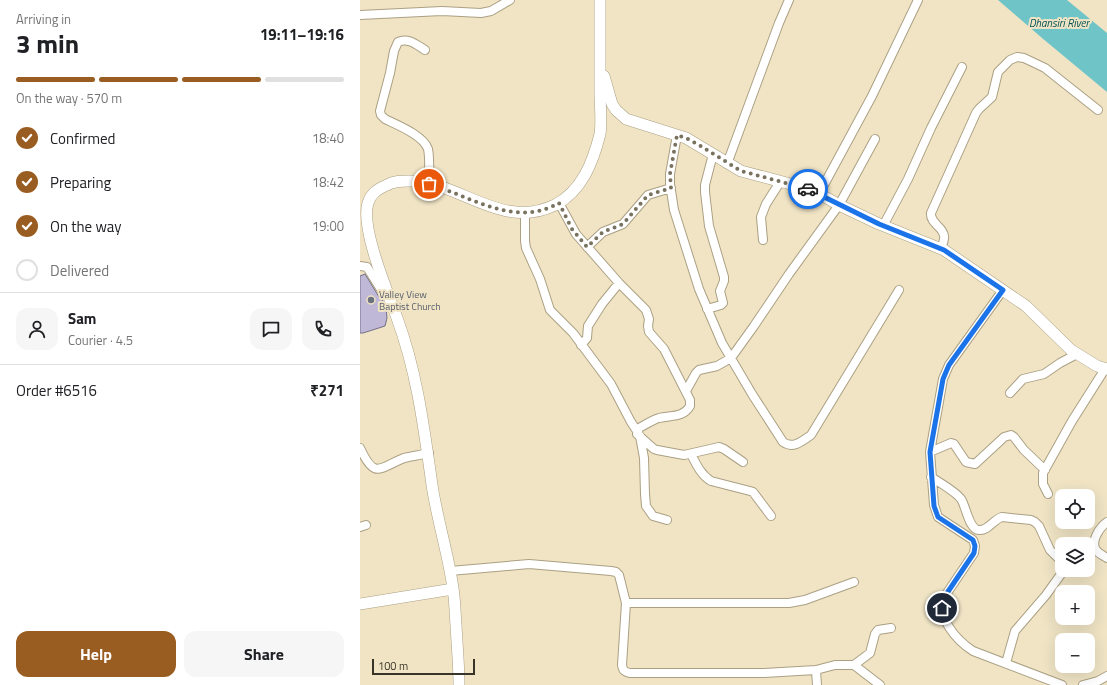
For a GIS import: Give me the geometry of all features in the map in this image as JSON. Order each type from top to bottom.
[{"type":"main road","points":[[459,685],[453,589],[432,486],[429,453],[414,373],[370,239],[366,213],[368,203],[375,190],[391,183],[415,181],[445,189],[479,203],[504,211],[534,212],[559,203],[579,186],[592,162],[600,131],[600,0]]},
{"type":"main road","points":[[600,64],[612,104],[620,115],[626,119],[686,138],[741,171],[813,190],[839,205],[883,226],[941,248],[1026,306],[1071,350],[1097,366],[1106,369]]},
{"type":"main road","points":[[360,604],[453,589]]},
{"type":"street","points":[[360,15],[442,11],[481,12],[491,11],[510,0]]},
{"type":"street","points":[[728,164],[779,23],[789,0]]},
{"type":"street","points":[[819,194],[872,96],[918,0]]},
{"type":"street","points":[[425,50],[410,41],[405,40],[398,42],[394,51],[380,111],[384,119],[416,136],[425,144],[428,153],[429,184]]},
{"type":"street","points":[[941,248],[945,238],[944,234],[932,221],[931,213],[976,113],[994,94],[1000,68],[1010,60],[1017,57],[1024,58],[1045,68],[1098,110]]},
{"type":"street","points":[[883,226],[908,179],[931,128],[962,67]]},
{"type":"street","points":[[677,135],[670,174],[671,188],[677,220],[699,289],[717,333],[731,358],[752,394],[783,442],[787,445],[799,443],[810,435],[899,290]]},
{"type":"street","points":[[686,391],[699,370],[717,366],[731,358],[839,205],[875,139]]},
{"type":"street","points":[[707,308],[721,305],[723,303],[720,291],[724,280],[709,226],[705,192],[705,185],[713,154]]},
{"type":"street","points":[[763,240],[761,217],[766,204],[780,182]]},
{"type":"street","points":[[587,247],[603,232],[623,224],[648,195],[671,188]]},
{"type":"street","points":[[559,203],[572,229],[619,283],[646,310],[649,319],[649,332],[664,349],[686,391],[691,404],[689,409],[678,416],[657,419],[639,428],[644,458],[646,506],[653,516],[667,520]]},
{"type":"street","points":[[525,212],[524,241],[540,278],[550,310],[570,330],[611,384],[631,422],[639,433],[657,450],[680,455],[691,454],[719,447],[743,462]]},
{"type":"street","points":[[360,266],[367,267],[392,306]]},
{"type":"street","points":[[581,345],[587,338],[588,326],[602,304],[619,283]]},
{"type":"street","points":[[1003,290],[949,365],[943,379],[930,452],[934,506],[938,517],[973,540],[975,546],[974,553],[942,602],[942,608],[948,626],[966,646],[973,651],[1062,685]]},
{"type":"street","points":[[1010,393],[1023,379],[1044,374],[1077,354]]},
{"type":"street","points":[[1048,494],[1043,478],[1045,470],[1072,421],[1106,369]]},
{"type":"street","points":[[930,452],[951,443],[954,444],[966,462],[975,464],[1000,440],[1011,435],[1045,470]]},
{"type":"street","points":[[360,448],[366,460],[377,469],[383,468],[404,458],[429,453]]},
{"type":"street","points":[[691,454],[698,467],[708,479],[753,492],[771,516]]},
{"type":"street","points":[[931,477],[962,500],[971,523],[976,530],[980,531],[998,518],[1002,517],[1031,520],[1037,524],[1050,550],[1055,555]]},
{"type":"street","points":[[1107,522],[1099,531],[1094,546],[1097,551],[1107,558]]},
{"type":"street","points":[[450,571],[529,564],[616,572],[619,575],[626,603],[622,665],[623,670],[626,673],[764,673],[816,670],[835,666],[854,665],[870,653],[875,634],[878,630],[891,628]]},
{"type":"street","points":[[1006,663],[1014,631],[1046,595],[1059,577]]},
{"type":"street","points":[[626,603],[789,603],[805,600],[854,582]]},
{"type":"street","points":[[854,665],[880,685]]},
{"type":"street","points":[[816,670],[817,685]]},
{"type":"street","points":[[1083,685],[1098,681],[1107,676]]},
{"type":"water","name":"Dhansiri River","points":[[998,0],[1067,0],[1107,33],[1107,92],[1042,38]]},
{"type":"building","name":"Valley View Baptist Church","points":[[365,274],[379,297],[382,299],[386,308],[387,318],[385,326],[360,333],[360,276]]},
{"type":"way so far","points":[[429,184],[504,211],[534,212],[559,203],[572,229],[587,247],[606,230],[616,228],[623,224],[648,195],[671,188],[670,174],[677,135],[699,145],[741,171],[808,189]]},
{"type":"place","name":"Valley View Baptist Church","points":[[371,300]]},
{"type":"route","points":[[808,189],[813,190],[839,205],[879,224],[950,253],[1003,290],[949,365],[943,379],[930,452],[934,506],[938,517],[973,540],[975,546],[974,553],[945,596],[942,602],[942,608]]}]
